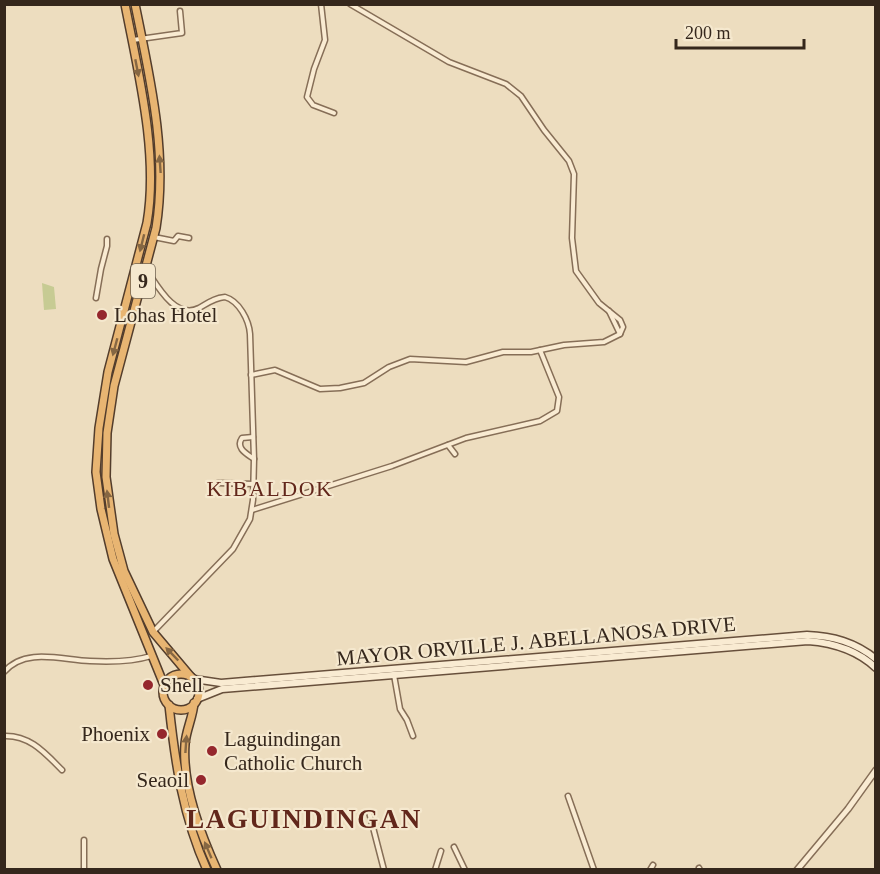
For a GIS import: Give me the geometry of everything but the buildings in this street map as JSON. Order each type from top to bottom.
[{"type":"highway","name":"9","points":[[125,4],[144,112],[151,201],[108,372],[99,428],[96,472],[119,575],[164,685],[164,698],[169,705],[185,806],[192,832],[207,870]]},
{"type":"highway","name":"9","points":[[135,4],[156,115],[161,200],[146,269],[114,386],[107,433],[106,477],[110,535],[153,632],[192,678]]},
{"type":"highway","points":[[151,201],[161,200]]},
{"type":"highway","points":[[134,613],[142,609]]},
{"type":"highway","points":[[164,685],[169,678],[183,674],[192,678],[198,687],[185,745],[187,773],[198,824],[217,870]]},
{"type":"highway","points":[[169,705],[182,709],[196,701]]},
{"type":"main road","name":"MAYOR ORVILLE J. ABELLANOSA DRIVE","points":[[192,678],[221,683],[807,635],[838,639],[865,655],[876,668]]},
{"type":"main road","name":"MAYOR ORVILLE J. ABELLANOSA DRIVE","points":[[196,701],[222,689],[808,641],[837,645],[876,659]]},
{"type":"street","points":[[321,4],[325,40],[307,94],[313,105],[334,113]]},
{"type":"street","points":[[251,375],[275,370],[320,389],[340,388],[364,383],[389,367],[410,359],[466,362],[498,353],[531,352],[564,345],[604,342],[620,334],[622,323],[618,317],[599,303],[576,269],[572,238],[575,190],[572,168],[521,96],[506,84],[449,62],[350,4]]},
{"type":"street","points":[[132,40],[182,33],[180,11]]},
{"type":"street","points":[[154,237],[174,241],[178,236],[189,238]]},
{"type":"street","points":[[96,298],[107,239]]},
{"type":"street","points":[[146,269],[174,306],[182,311],[192,311],[220,297],[232,300],[246,318],[249,326],[254,459],[252,510],[246,528],[233,549],[153,632]]},
{"type":"street","points":[[252,510],[392,466],[477,435],[540,421],[557,411],[559,397],[540,350]]},
{"type":"street","points":[[253,437],[242,438],[239,445],[254,459]]},
{"type":"street","points":[[448,445],[455,454]]},
{"type":"street","points":[[218,483],[254,484]]},
{"type":"street","points":[[4,672],[30,657],[122,661],[153,656]]},
{"type":"street","points":[[394,675],[400,709],[413,736]]},
{"type":"street","points":[[4,736],[19,736],[27,739],[62,770]]},
{"type":"street","points":[[797,870],[848,809],[876,770]]},
{"type":"street","points":[[568,796],[594,870]]},
{"type":"street","points":[[369,812],[384,870]]},
{"type":"street","points":[[84,840],[84,870]]},
{"type":"street","points":[[454,847],[465,870]]},
{"type":"street","points":[[435,870],[441,851]]},
{"type":"green space","points":[[42,283],[54,287],[56,309],[44,310]]},
{"type":"place","name":"Lohas Hotel","points":[[102,315]]},
{"type":"place","name":"Shell","points":[[148,685]]},
{"type":"place","name":"Phoenix","points":[[162,734]]},
{"type":"place","name":"Laguindingan Catholic Church","points":[[212,751]]},
{"type":"place","name":"Seaoil","points":[[201,780]]},
{"type":"district","name":"KIBALDOK","points":[[270,488]]},
{"type":"district","name":"LAGUINDINGAN","points":[[304,819]]}]
